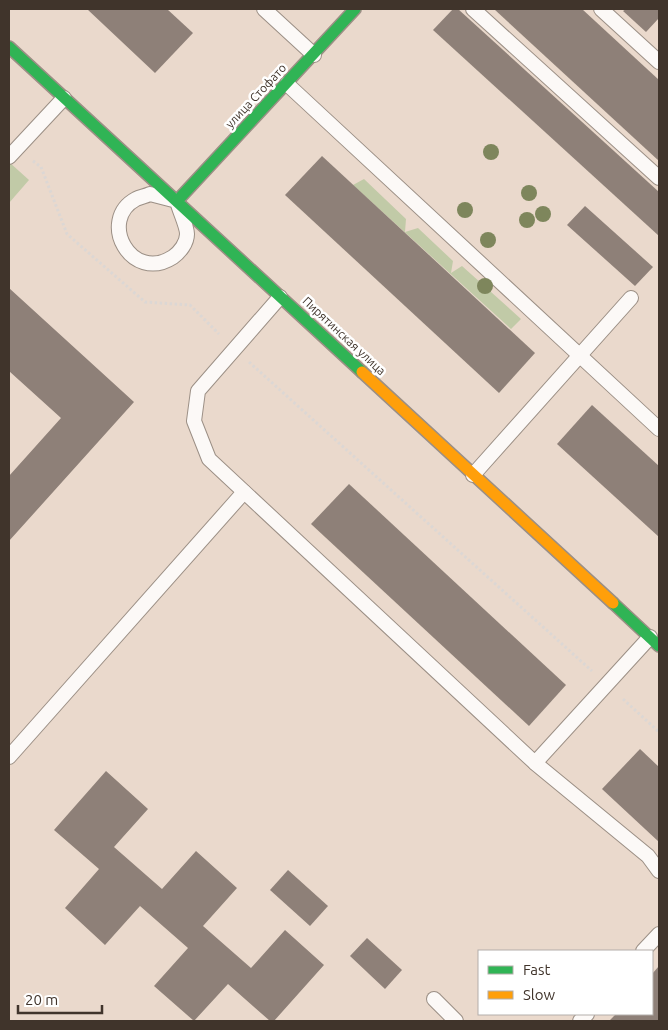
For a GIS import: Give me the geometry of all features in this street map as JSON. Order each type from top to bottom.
[{"type":"street","name":"улица Стофато","points":[[177,201],[355,9]]},
{"type":"street","name":"Пирятинская улица","points":[[9,47],[654,642]]},
{"type":"lane","points":[[264,9],[314,55]]},
{"type":"lane","points":[[473,9],[659,178]]},
{"type":"lane","points":[[601,9],[659,62]]},
{"type":"lane","points":[[286,84],[659,429]]},
{"type":"lane","points":[[9,157],[64,98]]},
{"type":"lane","points":[[150,194],[177,201],[187,234],[183,246],[176,255],[166,261],[154,264],[132,257],[124,248],[118,226],[121,215],[127,206],[135,199],[150,194]]},
{"type":"lane","points":[[280,296],[198,390],[194,421],[209,458],[535,763],[648,856],[659,871]]},
{"type":"lane","points":[[473,475],[631,298]]},
{"type":"lane","points":[[9,757],[244,492]]},
{"type":"lane","points":[[535,763],[607,684],[654,642]]},
{"type":"lane","points":[[644,950],[659,934]]},
{"type":"lane","points":[[434,999],[456,1021]]},
{"type":"path","points":[[234,349],[659,732]]},
{"type":"green space","points":[[9,162],[29,180],[9,203]]},
{"type":"green space","points":[[364,179],[406,219],[405,232],[418,228],[453,261],[451,273],[462,266],[521,319],[511,329],[353,185]]},
{"type":"building","points":[[87,9],[167,9],[193,33],[155,73]]},
{"type":"building","points":[[453,9],[458,9],[659,192],[659,236],[433,30]]},
{"type":"building","points":[[494,9],[582,9],[659,80],[659,161]]},
{"type":"building","points":[[626,9],[659,9],[659,18],[646,32],[623,11]]},
{"type":"building","points":[[322,156],[535,353],[499,393],[285,195]]},
{"type":"building","points":[[585,206],[653,267],[635,286],[567,225]]},
{"type":"building","points":[[9,288],[134,402],[9,541],[9,476],[61,418],[9,371]]},
{"type":"building","points":[[592,405],[659,466],[659,537],[557,444]]},
{"type":"building","points":[[349,484],[566,685],[529,726],[311,524]]},
{"type":"building","points":[[640,749],[659,767],[659,842],[602,789]]},
{"type":"building","points":[[106,771],[148,809],[114,847],[162,889],[196,851],[237,888],[203,926],[251,968],[285,930],[324,965],[274,1021],[270,1021],[228,984],[194,1021],[154,986],[188,948],[140,906],[105,945],[65,908],[99,869],[54,830]]},
{"type":"building","points":[[288,870],[328,906],[310,926],[270,890]]},
{"type":"building","points":[[367,938],[402,970],[385,989],[350,956]]},
{"type":"building","points":[[659,966],[659,1021],[609,1021],[615,1015],[653,1015],[653,973]]},
{"type":"traffic: fast","points":[[177,201],[355,9]]},
{"type":"traffic: fast","points":[[9,47],[362,372]]},
{"type":"traffic: fast","points":[[613,603],[659,646]]},
{"type":"traffic: slow","points":[[362,372],[613,603]]}]
